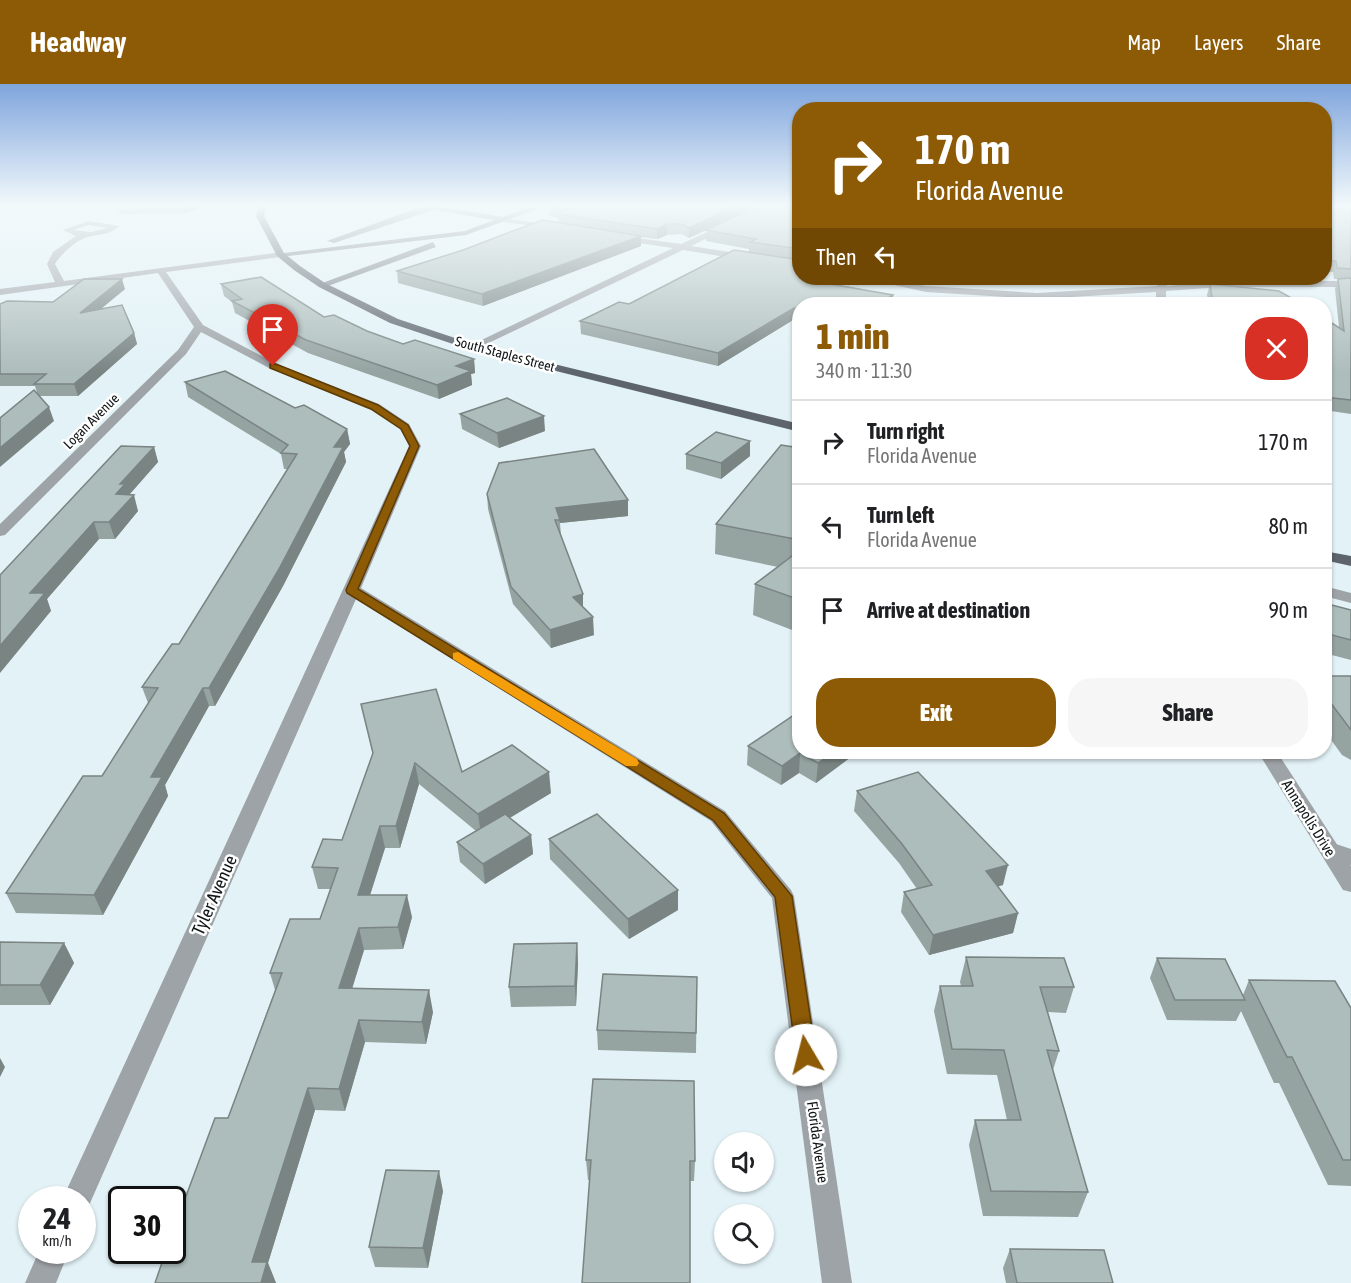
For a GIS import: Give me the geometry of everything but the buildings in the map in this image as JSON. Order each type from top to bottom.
[{"type":"main road","name":"South Staples Street","points":[[289,261],[322,285],[394,321],[472,347],[792,426]]},
{"type":"main road","points":[[322,285],[389,261]]},
{"type":"main road","points":[[1332,557],[1351,561]]},
{"type":"street","points":[[53,261],[51,264],[60,283]]},
{"type":"street","points":[[0,292],[231,261]]},
{"type":"street","points":[[472,347],[650,261]]},
{"type":"street","points":[[770,261],[792,265]]},
{"type":"street","points":[[161,271],[199,327],[273,366],[375,407],[405,428],[414,446],[352,590]]},
{"type":"street","points":[[1332,284],[1351,284]]},
{"type":"street","points":[[909,285],[955,297]]},
{"type":"street","points":[[1161,297],[1162,285]]},
{"type":"street","points":[[926,289],[1037,296],[1088,295],[1214,285]]},
{"type":"street","name":"Logan Avenue","points":[[0,532],[182,352],[199,327]]},
{"type":"street","name":"Tyler Avenue","points":[[83,1186],[352,590]]},
{"type":"street","name":"Florida Avenue","points":[[352,590],[718,816],[783,896],[837,1283]]},
{"type":"street","points":[[1332,593],[1351,598]]},
{"type":"street","name":"Annapolis Drive","points":[[1272,759],[1351,884]]},
{"type":"street","points":[[1330,850],[1351,857]]},
{"type":"street","points":[[40,1283],[48,1264]]},
{"type":"slow traffic","points":[[458,656],[631,763]]},
{"type":"route","points":[[273,366],[375,407],[405,428],[414,446],[352,590],[718,816],[783,896],[806,1055]]}]
